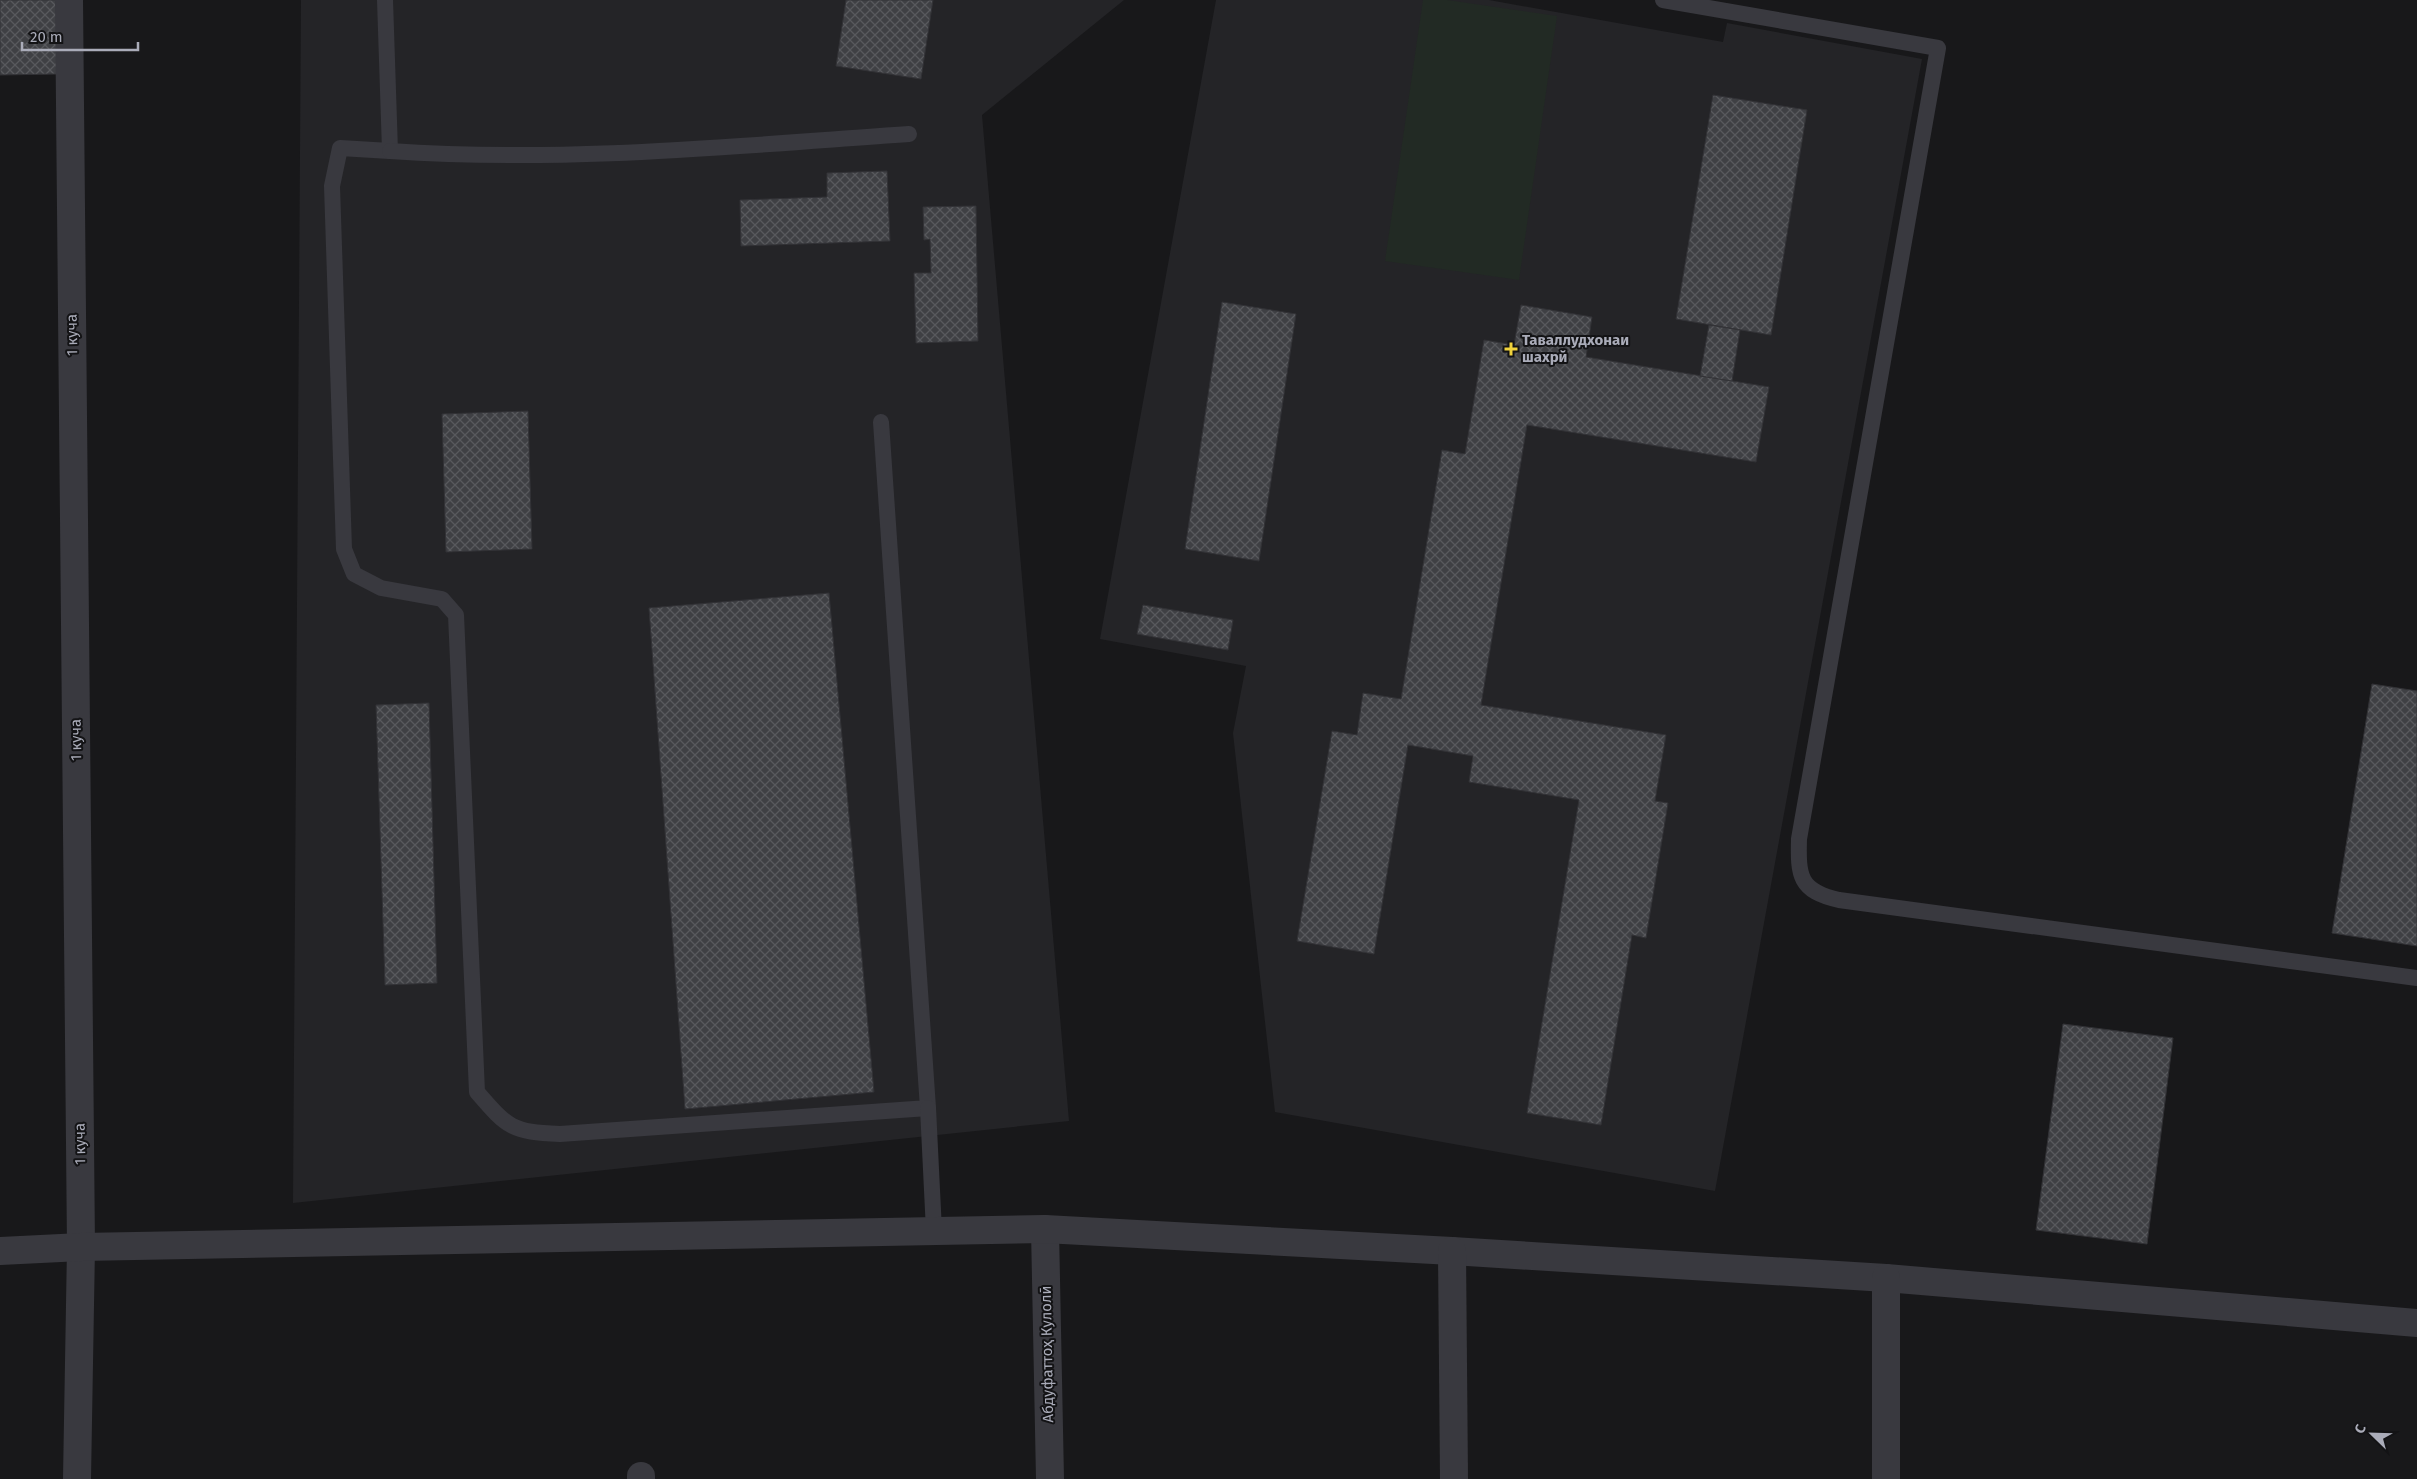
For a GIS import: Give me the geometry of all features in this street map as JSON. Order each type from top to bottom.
[{"type":"street","name":"1 куча","points":[[69,0],[80,1247],[77,1479]]},
{"type":"street","points":[[0,1251],[80,1247],[1045,1229],[1452,1251],[1886,1278],[2417,1323]]},
{"type":"street","name":"Абдуфаттоҳ Кулолӣ","points":[[1045,1229],[1050,1479]]},
{"type":"street","points":[[1452,1251],[1454,1479]]},
{"type":"street","points":[[1886,1278],[1886,1479]]},
{"type":"lane","points":[[385,0],[390,151]]},
{"type":"lane","points":[[1662,0],[1938,48],[1799,839],[1799,868],[1806,884],[1820,896],[1839,900],[2417,978]]},
{"type":"lane","points":[[909,134],[642,153],[441,154],[340,148],[332,186],[344,549],[354,574],[381,588],[442,599],[456,615],[477,1092],[502,1121],[528,1132],[552,1134],[928,1108]]},
{"type":"lane","points":[[881,422],[928,1108],[934,1231]]},
{"type":"shaded area","points":[[301,0],[1124,0],[982,115],[1069,1121],[293,1203]]},
{"type":"shaded area","name":"Таваллудхонаи шахрй","points":[[1216,0],[1489,0],[1723,42],[1727,23],[1922,59],[1715,1191],[1275,1112],[1233,733],[1246,666],[1100,639]]},
{"type":"shaded area","points":[[1423,0],[1447,0],[1557,16],[1519,280],[1385,261]]},
{"type":"building","points":[[0,0],[57,0],[57,74],[0,75]]},
{"type":"building","points":[[846,0],[933,0],[921,79],[836,66]]},
{"type":"building","points":[[1713,95],[1807,110],[1771,335],[1676,319]]},
{"type":"building","points":[[887,171],[890,241],[741,246],[740,200],[827,197],[827,173]]},
{"type":"building","points":[[976,206],[978,341],[916,343],[914,273],[931,273],[930,239],[924,240],[923,207]]},
{"type":"building","points":[[1222,302],[1296,314],[1259,561],[1185,549]]},
{"type":"building","points":[[1521,305],[1592,317],[1586,357],[1769,387],[1756,462],[1527,425],[1481,705],[1666,735],[1655,801],[1668,803],[1646,938],[1632,935],[1601,1125],[1527,1113],[1579,800],[1469,782],[1473,756],[1408,745],[1374,954],[1297,941],[1332,731],[1357,735],[1363,693],[1401,699],[1442,450],[1465,454],[1484,340],[1514,345]]},
{"type":"building","points":[[1709,325],[1740,330],[1732,381],[1700,376]]},
{"type":"building","points":[[528,411],[532,549],[446,552],[442,414]]},
{"type":"building","points":[[829,593],[874,1092],[685,1109],[649,608]]},
{"type":"building","points":[[1143,605],[1233,620],[1228,650],[1137,634]]},
{"type":"building","points":[[2372,684],[2417,691],[2417,946],[2332,933]]},
{"type":"building","points":[[429,703],[437,983],[385,985],[376,705]]},
{"type":"building","points":[[2063,1024],[2173,1038],[2147,1244],[2036,1230]]},
{"type":"place","name":"Таваллудхонаи шахрй","points":[[1511,349]]}]
